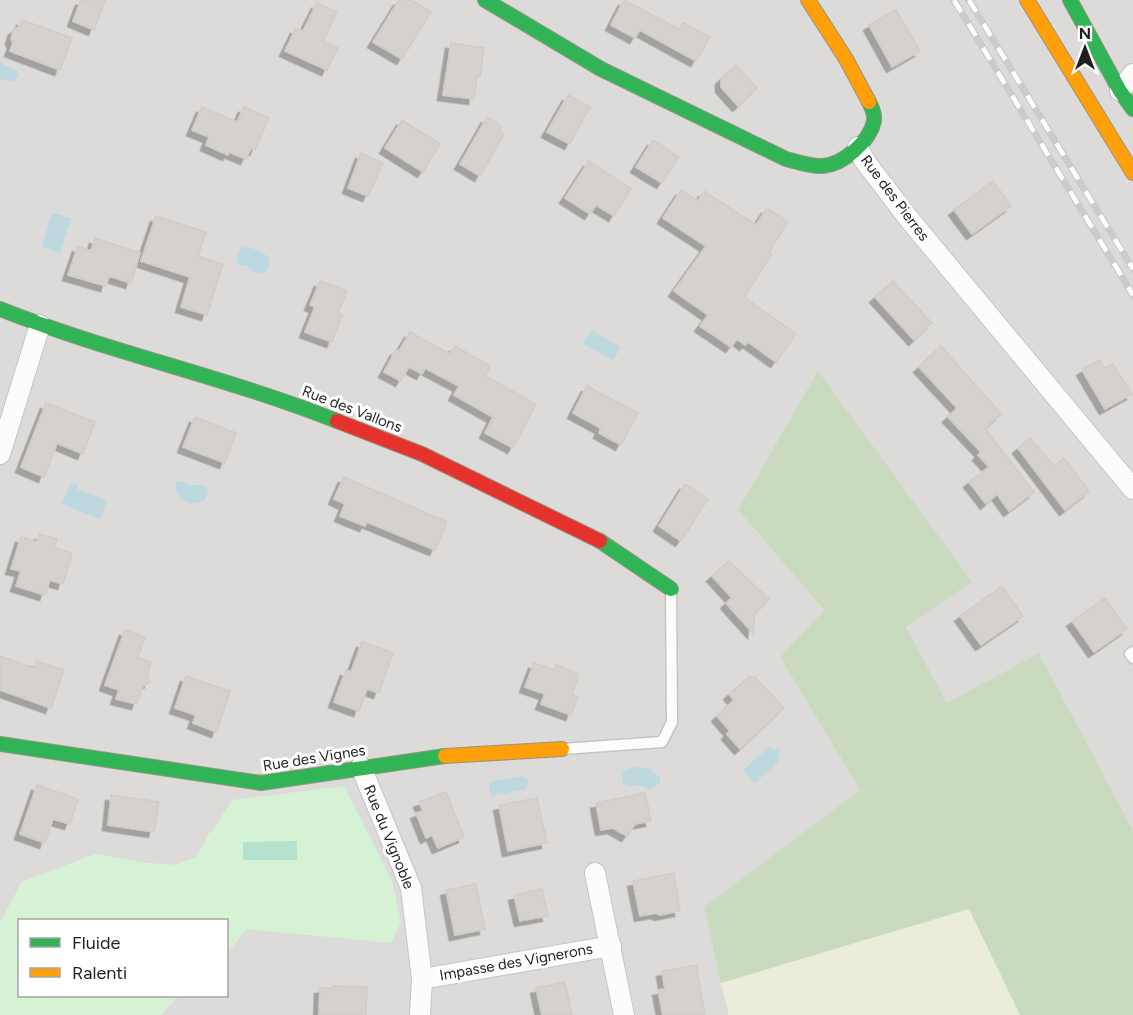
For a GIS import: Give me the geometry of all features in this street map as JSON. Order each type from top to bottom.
[{"type":"street","name":"Rue des Pierres","points":[[484,0],[601,69],[786,159],[812,166],[827,167],[842,160],[858,147],[864,160],[909,219],[1133,489]]},
{"type":"street","points":[[808,0],[863,89],[874,114],[873,129],[858,147]]},
{"type":"street","points":[[1027,0],[1133,173]]},
{"type":"street","points":[[1070,0],[1120,91],[1133,109]]},
{"type":"street","points":[[1120,91],[1133,74]]},
{"type":"street","name":"Rue des Vallons","points":[[0,309],[40,325],[282,399],[422,454],[595,538],[671,589]]},
{"type":"street","points":[[0,454],[40,325]]},
{"type":"street","name":"Rue des Vignes","points":[[0,744],[261,783],[434,757],[562,749]]},
{"type":"street","name":"Rue du Vignoble","points":[[361,767],[411,888],[422,979],[420,1015]]},
{"type":"street","name":"Impasse des Vignerons","points":[[595,873],[624,1015]]},
{"type":"street","name":"Impasse des Vignerons","points":[[422,979],[611,946]]},
{"type":"lane","points":[[562,749],[662,742],[672,722],[671,589]]},
{"type":"lane","points":[[1133,652],[1130,654],[1133,658]]},
{"type":"shaded area","points":[[0,0],[1133,0],[1133,830],[1039,653],[947,704],[906,627],[972,582],[738,510],[824,610],[780,657],[860,790],[704,907],[729,1015],[161,1015],[177,997],[228,997],[228,952],[246,929],[391,942],[210,832],[197,857],[175,865],[145,863],[96,854],[22,882],[0,923]]},
{"type":"green space","points":[[818,371],[972,582],[906,627],[947,703],[1039,653],[1133,830],[1133,1015],[1020,1015],[969,909],[721,983],[704,907],[860,790],[780,657],[824,610],[738,510]]},
{"type":"green space","points":[[344,786],[392,881],[401,922],[391,943],[246,929],[228,952],[228,919],[18,919],[18,997],[177,997],[161,1015],[0,1015],[0,923],[22,882],[96,854],[145,863],[175,865],[196,857],[232,800]]},
{"type":"green space","points":[[297,841],[297,860],[243,860],[243,842]]},
{"type":"green space","points":[[970,909],[1020,1015],[729,1015],[721,983]]},
{"type":"water","points":[[0,61],[17,70],[19,76],[17,79],[11,81],[0,79]]},
{"type":"water","points":[[52,213],[71,218],[60,253],[42,247]]},
{"type":"water","points":[[242,247],[254,249],[267,256],[270,259],[268,269],[257,273],[247,266],[238,265],[236,256]]},
{"type":"water","points":[[591,330],[621,347],[613,360],[583,344]]},
{"type":"water","points":[[182,481],[189,485],[204,485],[208,492],[206,499],[192,503],[180,497],[175,488],[177,482]]},
{"type":"water","points":[[71,482],[79,485],[77,489],[107,501],[100,519],[62,504]]},
{"type":"water","points":[[770,746],[772,749],[779,749],[781,759],[755,783],[743,770]]},
{"type":"water","points":[[633,767],[651,769],[660,778],[660,783],[650,790],[623,783],[624,770]]},
{"type":"water","points":[[523,776],[529,781],[526,789],[491,796],[489,782]]},
{"type":"building","points":[[81,0],[105,0],[94,30],[73,21]]},
{"type":"building","points":[[399,0],[411,0],[431,12],[402,59],[373,42]]},
{"type":"building","points":[[624,0],[679,29],[683,23],[710,37],[696,61],[640,30],[635,38],[611,25]]},
{"type":"building","points":[[317,3],[337,12],[323,41],[338,48],[327,70],[285,51],[296,28],[303,31]]},
{"type":"building","points":[[896,10],[920,51],[892,67],[869,25]]},
{"type":"building","points":[[22,20],[72,38],[60,70],[10,51],[14,29],[19,27]]},
{"type":"building","points":[[451,43],[484,48],[474,99],[443,95]]},
{"type":"building","points":[[736,65],[757,88],[738,106],[721,87],[721,79]]},
{"type":"building","points":[[568,95],[590,107],[570,144],[547,132]]},
{"type":"building","points":[[202,107],[237,122],[244,107],[269,118],[255,150],[251,148],[246,159],[229,152],[228,155],[206,145],[209,137],[192,130]]},
{"type":"building","points":[[487,117],[502,127],[500,132],[504,134],[480,176],[460,164]]},
{"type":"building","points":[[402,120],[440,144],[423,172],[385,148]]},
{"type":"building","points":[[653,140],[679,157],[662,183],[636,167]]},
{"type":"building","points":[[361,153],[383,163],[368,196],[348,188]]},
{"type":"building","points":[[589,161],[631,189],[614,216],[596,205],[590,214],[565,198]]},
{"type":"building","points":[[993,181],[1011,206],[972,234],[954,210]]},
{"type":"building","points":[[681,190],[698,201],[704,191],[756,225],[767,208],[788,222],[769,252],[772,254],[744,297],[796,334],[776,362],[748,342],[745,345],[737,339],[731,347],[700,326],[708,315],[674,291],[706,246],[663,218]]},
{"type":"building","points":[[156,216],[206,232],[198,256],[223,264],[207,315],[181,307],[190,277],[141,261]]},
{"type":"building","points":[[95,238],[140,253],[131,283],[109,276],[106,286],[68,275],[78,246],[91,251]]},
{"type":"building","points":[[320,281],[347,291],[338,313],[342,315],[332,342],[305,332],[315,307],[310,305]]},
{"type":"building","points":[[893,281],[932,323],[914,340],[875,297]]},
{"type":"building","points":[[410,332],[450,354],[455,346],[490,366],[485,376],[536,404],[513,448],[485,433],[493,417],[454,395],[459,386],[425,368],[422,374],[409,367],[401,381],[384,372],[396,350],[399,351]]},
{"type":"building","points":[[941,346],[1001,414],[985,428],[1034,492],[1009,511],[997,494],[986,504],[969,482],[989,467],[978,455],[981,452],[948,417],[957,408],[919,367]]},
{"type":"building","points":[[1100,360],[1105,368],[1113,364],[1132,394],[1105,409],[1082,370]]},
{"type":"building","points":[[587,386],[638,413],[621,445],[599,433],[601,428],[573,413]]},
{"type":"building","points":[[46,403],[95,422],[83,454],[57,443],[44,477],[21,467]]},
{"type":"building","points":[[195,417],[236,433],[225,463],[183,447]]},
{"type":"building","points":[[1030,438],[1054,466],[1064,458],[1089,491],[1065,510],[1018,448]]},
{"type":"building","points":[[344,477],[447,522],[435,550],[367,522],[365,526],[340,516],[345,504],[334,499]]},
{"type":"building","points":[[685,484],[708,499],[681,541],[659,526]]},
{"type":"building","points":[[40,534],[57,539],[54,548],[72,553],[63,584],[50,580],[45,595],[16,586],[21,571],[11,569],[21,537],[37,542]]},
{"type":"building","points":[[729,561],[769,599],[755,613],[753,633],[726,603],[732,598],[712,576]]},
{"type":"building","points":[[1002,586],[1023,616],[981,645],[960,616]]},
{"type":"building","points":[[1105,598],[1127,629],[1094,652],[1072,621]]},
{"type":"building","points":[[125,630],[145,637],[138,657],[151,662],[147,675],[150,682],[143,685],[137,704],[116,699],[119,690],[105,685]]},
{"type":"building","points":[[362,642],[393,653],[379,693],[367,689],[359,711],[334,702],[346,670],[351,672]]},
{"type":"building","points":[[0,656],[34,668],[37,661],[64,670],[51,708],[0,690]]},
{"type":"building","points":[[534,663],[554,670],[556,665],[579,674],[572,694],[578,697],[571,715],[541,704],[545,694],[525,687]]},
{"type":"building","points":[[186,676],[230,691],[217,732],[193,723],[196,715],[175,708]]},
{"type":"building","points":[[749,677],[755,677],[784,708],[740,749],[727,734],[730,731],[717,716],[734,700],[729,694]]},
{"type":"building","points":[[37,785],[78,799],[70,824],[53,819],[45,843],[20,834]]},
{"type":"building","points":[[446,792],[464,837],[438,848],[432,835],[426,838],[416,813],[423,811],[419,802]]},
{"type":"building","points":[[645,793],[651,821],[635,824],[627,836],[613,828],[601,830],[596,803]]},
{"type":"building","points":[[111,795],[159,802],[154,832],[108,825]]},
{"type":"building","points":[[537,798],[547,843],[508,851],[499,805]]},
{"type":"building","points":[[674,873],[680,911],[640,916],[633,881]]},
{"type":"building","points":[[476,884],[485,929],[455,935],[446,890]]},
{"type":"building","points":[[542,889],[548,916],[520,921],[514,895]]},
{"type":"building","points":[[696,965],[705,1015],[663,1015],[658,990],[665,989],[662,971]]},
{"type":"building","points":[[565,982],[572,1015],[542,1015],[536,988]]},
{"type":"building","points":[[333,986],[367,987],[366,1015],[319,1015],[320,988],[332,988]]},
{"type":"railway","points":[[954,0],[1133,295]]},
{"type":"railway","points":[[969,0],[1133,269]]},
{"type":"traffic: fast","points":[[485,0],[601,69],[786,159],[800,163],[818,166],[831,164],[847,156],[862,144],[872,129],[874,121],[874,113],[869,102]]},
{"type":"traffic: fast","points":[[1070,0],[1120,91],[1133,109]]},
{"type":"traffic: fast","points":[[0,309],[84,339],[253,391],[337,421]]},
{"type":"traffic: fast","points":[[600,541],[671,589]]},
{"type":"traffic: fast","points":[[0,744],[261,783],[445,756]]},
{"type":"traffic: slow","points":[[808,0],[846,59],[869,102]]},
{"type":"traffic: slow","points":[[1027,0],[1133,173]]},
{"type":"traffic: slow","points":[[445,756],[562,749]]},
{"type":"traffic: jam","points":[[337,421],[422,454],[600,541]]}]
